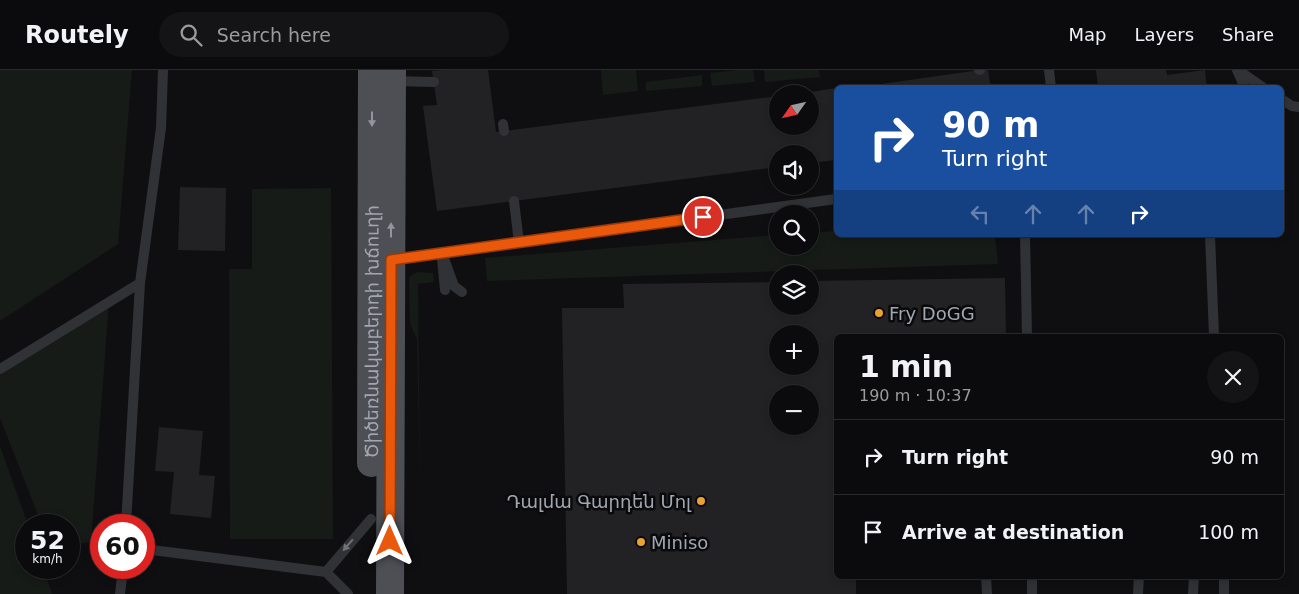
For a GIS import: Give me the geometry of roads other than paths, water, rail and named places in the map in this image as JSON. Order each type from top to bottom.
[{"type":"main road","name":"Ծիծեռնակաբերդի խճուղի","points":[[385,74],[391,260],[390,594]]},
{"type":"main road","name":"Ծիծեռնակաբերդի խճուղի","points":[[371,594],[371,519],[385,74]]},
{"type":"lane","points":[[127,514],[140,283],[161,128],[163,70]]},
{"type":"lane","points":[[1049,70],[1051,85]]},
{"type":"lane","points":[[1237,70],[1244,85]]},
{"type":"lane","points":[[1237,70],[1260,85]]},
{"type":"lane","points":[[385,74],[434,82]]},
{"type":"lane","points":[[1284,101],[1292,106],[1299,107]]},
{"type":"lane","points":[[391,260],[834,199]]},
{"type":"lane","points":[[514,201],[519,242]]},
{"type":"lane","points":[[1025,237],[1027,334]]},
{"type":"lane","points":[[1210,237],[1214,334]]},
{"type":"lane","points":[[442,253],[442,274],[445,290]]},
{"type":"lane","points":[[442,253],[454,286],[462,292]]},
{"type":"lane","points":[[0,369],[140,283]]},
{"type":"lane","points":[[326,572],[371,519]]},
{"type":"lane","points":[[155,550],[326,572],[348,594]]},
{"type":"lane","points":[[120,594],[122,579]]},
{"type":"lane","points":[[986,579],[987,594]]},
{"type":"lane","points":[[1032,579],[1032,594]]},
{"type":"lane","points":[[1138,579],[1138,594]]},
{"type":"lane","points":[[1193,594],[1194,579]]},
{"type":"lane","points":[[1224,579],[1224,594]]},
{"type":"place","name":"Fry DoGG","points":[[879,313]]},
{"type":"place","name":"Դալմա Գարդեն Մոլ","points":[[701,501]]},
{"type":"place","name":"Miniso","points":[[641,542]]}]
